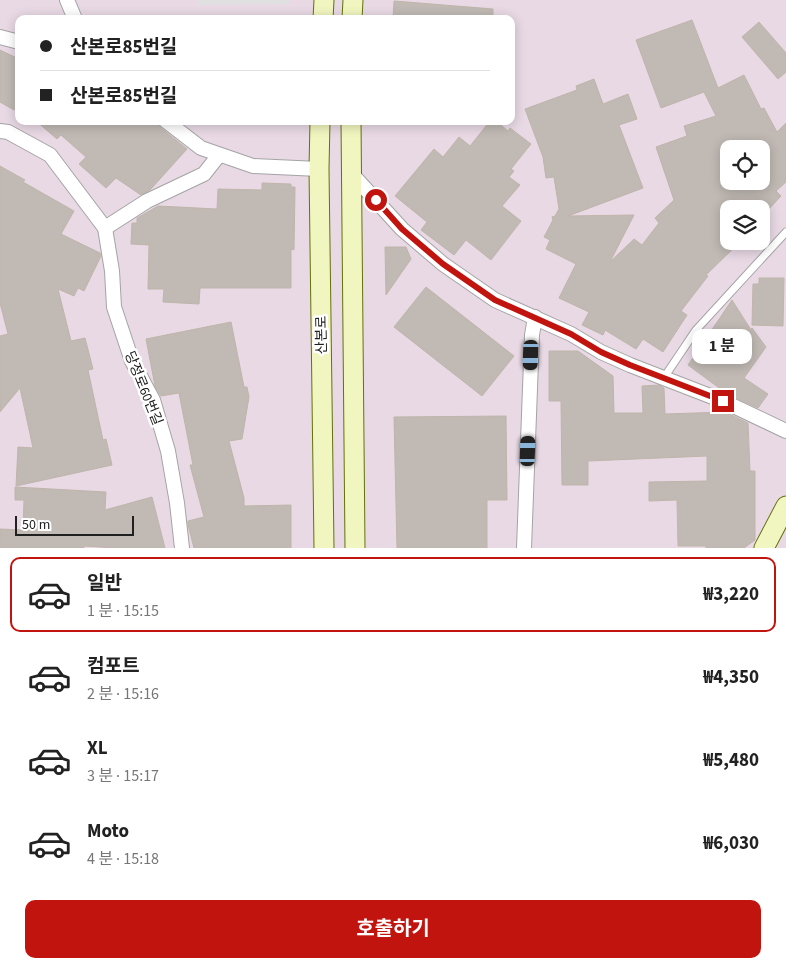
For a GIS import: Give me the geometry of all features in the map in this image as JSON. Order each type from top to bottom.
[{"type":"street","points":[[67,0],[73,15]]},
{"type":"street","points":[[323,15],[324,0]]},
{"type":"street","points":[[352,15],[353,0]]},
{"type":"street","points":[[0,38],[15,41]]},
{"type":"street","points":[[171,125],[201,148],[253,166],[319,169]]},
{"type":"street","name":"산본로","points":[[320,125],[324,548]]},
{"type":"street","points":[[351,125],[355,548]]},
{"type":"street","points":[[0,131],[8,132],[50,155],[105,228],[147,201],[204,174],[219,155]]},
{"type":"street","points":[[350,172],[402,229],[443,264],[495,300],[571,334],[601,352],[663,379],[723,401],[786,432]]},
{"type":"street","name":"당정로60번길","points":[[105,228],[112,271],[114,307],[132,362],[153,400],[168,451],[182,548]]},
{"type":"street","points":[[524,548],[532,335],[535,317]]},
{"type":"street","points":[[764,548],[786,506]]},
{"type":"lane","points":[[663,379],[696,330],[786,232]]},
{"type":"shaded area","points":[[0,0],[786,0],[786,548],[0,548]]},
{"type":"shaded area","points":[[198,0],[289,0],[289,4],[198,5]]},
{"type":"building","points":[[394,1],[493,9],[493,15],[393,15]]},
{"type":"building","points":[[692,20],[718,88],[744,75],[761,109],[764,108],[777,132],[786,123],[786,182],[776,191],[781,196],[770,208],[770,200],[720,200],[720,250],[732,250],[706,275],[708,276],[681,311],[687,315],[663,352],[643,339],[636,349],[605,330],[603,335],[582,325],[589,312],[559,298],[576,264],[546,249],[550,240],[544,237],[553,220],[552,217],[555,216],[559,209],[554,177],[546,178],[543,157],[525,109],[577,90],[576,86],[594,79],[603,104],[628,94],[637,119],[619,125],[643,188],[568,216],[634,215],[610,262],[634,239],[642,245],[659,223],[655,218],[674,200],[656,147],[687,136],[684,126],[716,116],[704,92],[661,108],[636,40]]},
{"type":"building","points":[[759,22],[786,53],[786,72],[778,79],[742,37]]},
{"type":"building","points":[[0,50],[15,57],[15,108],[14,110],[0,102]]},
{"type":"building","points":[[41,125],[159,125],[187,149],[150,190],[141,195],[116,178],[106,188],[79,164],[86,157],[61,135],[57,139]]},
{"type":"building","points":[[487,125],[501,125],[508,131],[510,128],[531,144],[511,169],[514,171],[509,177],[520,185],[502,206],[521,221],[491,260],[466,240],[454,255],[421,230],[427,222],[395,196],[434,149],[443,157],[459,137],[470,146]]},
{"type":"building","points":[[0,166],[25,180],[23,182],[74,211],[61,234],[100,253],[101,256],[84,291],[78,288],[74,296],[58,289],[71,341],[85,338],[93,369],[88,370],[103,440],[106,439],[112,465],[16,486],[18,447],[33,448],[20,388],[0,412],[0,336],[8,334],[0,303]]},
{"type":"building","points":[[262,183],[291,184],[291,187],[295,187],[294,250],[291,249],[291,288],[200,288],[199,304],[163,302],[164,289],[148,289],[149,245],[131,244],[132,223],[137,223],[137,218],[158,206],[217,209],[218,189],[262,190]]},
{"type":"building","points":[[385,247],[406,247],[411,259],[386,295]]},
{"type":"building","points":[[759,278],[784,278],[783,326],[752,325],[753,284],[759,284]]},
{"type":"building","points":[[426,287],[514,356],[482,396],[394,327]]},
{"type":"building","points":[[732,300],[751,330],[752,328],[766,347],[744,378],[768,394],[758,408],[726,393],[688,365]]},
{"type":"building","points":[[231,322],[244,387],[247,387],[249,397],[242,439],[229,441],[244,498],[244,506],[291,505],[291,548],[194,548],[188,521],[204,517],[190,465],[193,465],[179,393],[161,396],[155,386],[146,339]]},
{"type":"building","points":[[549,351],[578,351],[613,376],[614,413],[643,413],[642,386],[659,385],[664,388],[665,414],[725,412],[748,423],[750,471],[755,471],[755,540],[744,548],[678,546],[677,500],[649,501],[649,482],[707,481],[707,456],[588,461],[588,485],[562,485],[561,401],[549,401]]},
{"type":"building","points":[[506,416],[507,500],[487,500],[487,548],[397,548],[394,417]]},
{"type":"building","points":[[15,487],[106,492],[105,510],[152,497],[165,548],[84,546],[84,548],[0,548],[0,529],[23,530],[24,500],[15,500]]},
{"type":"route","points":[[376,200],[402,229],[443,264],[495,300],[571,334],[601,352],[630,365],[723,401]]}]
